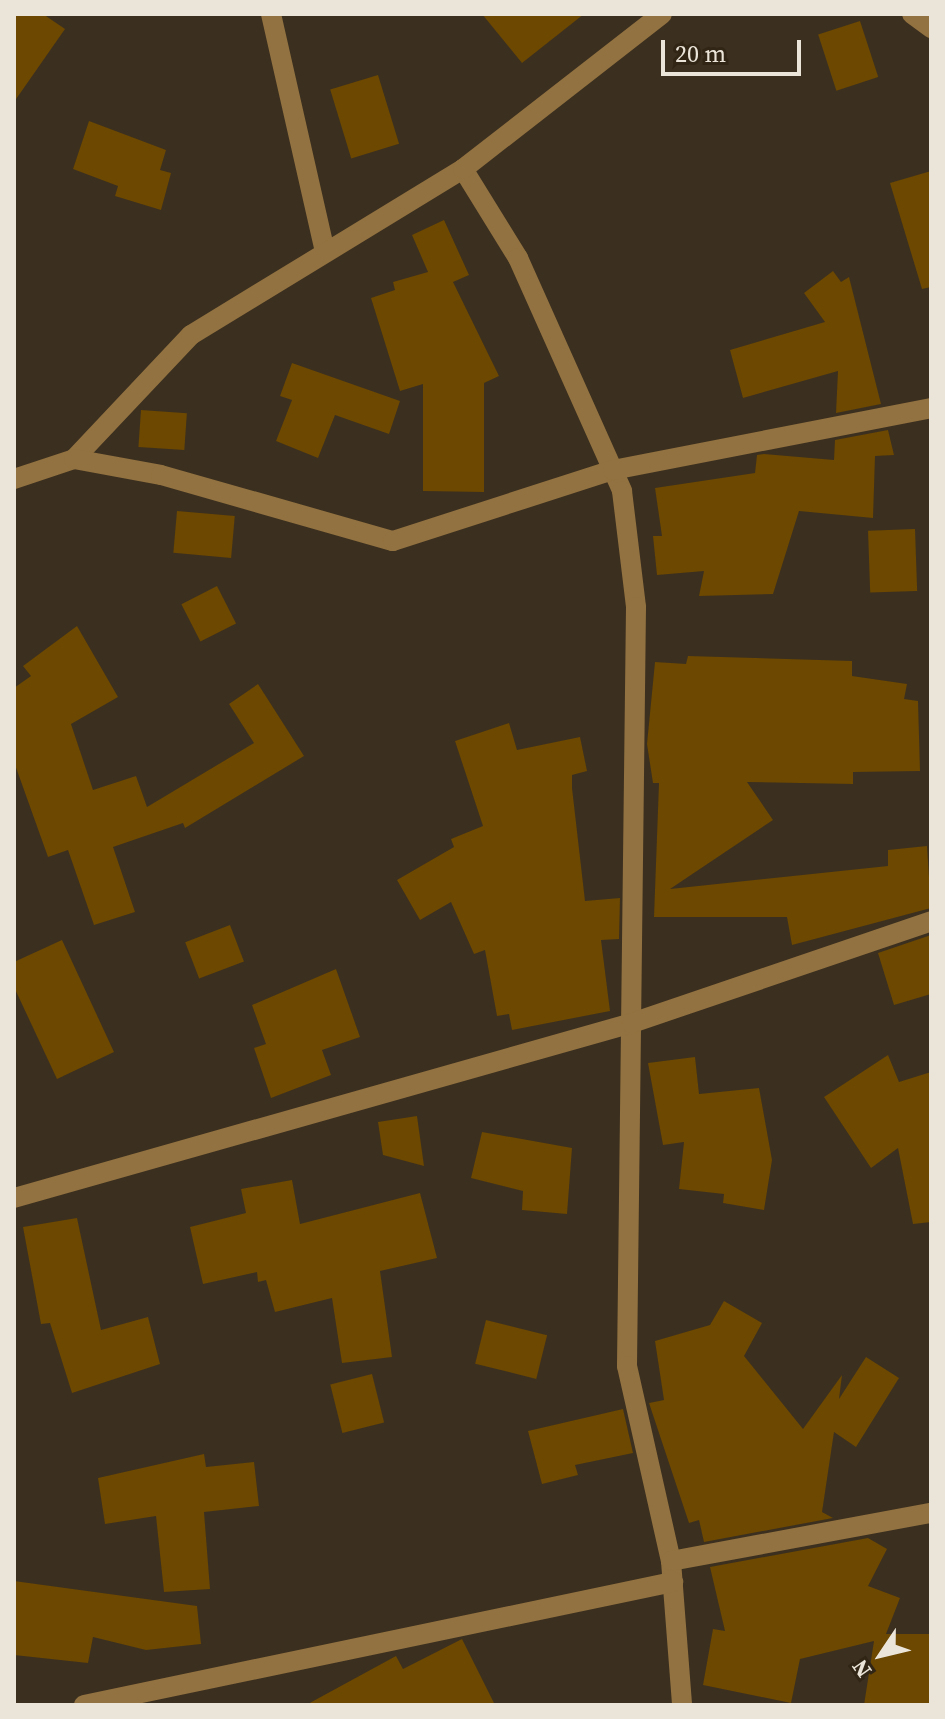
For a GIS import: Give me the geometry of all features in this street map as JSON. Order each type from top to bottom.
[{"type":"street","points":[[271,14],[325,251]]},
{"type":"street","points":[[14,479],[74,459],[191,335],[463,169],[662,14]]},
{"type":"street","points":[[912,14],[931,28]]},
{"type":"street","points":[[463,169],[518,258],[622,491],[636,607],[627,1366],[671,1561],[682,1705]]},
{"type":"street","points":[[74,459],[161,475],[393,541],[613,470],[931,408]]},
{"type":"street","points":[[14,1198],[632,1023],[931,921]]},
{"type":"street","points":[[671,1561],[931,1513]]},
{"type":"street","points":[[84,1705],[673,1582]]},
{"type":"building","points":[[14,14],[43,14],[65,29],[14,102]]},
{"type":"building","points":[[482,14],[584,14],[522,63]]},
{"type":"building","points":[[860,21],[878,77],[836,91],[818,35]]},
{"type":"building","points":[[378,75],[399,144],[351,158],[330,90]]},
{"type":"building","points":[[89,121],[166,150],[160,170],[171,173],[161,210],[115,196],[118,186],[73,169]]},
{"type":"building","points":[[931,171],[931,287],[922,289],[890,183]]},
{"type":"building","points":[[444,220],[469,275],[453,282],[499,376],[484,383],[484,492],[423,491],[423,384],[400,391],[371,298],[395,290],[393,282],[428,272],[412,235]]},
{"type":"building","points":[[833,271],[841,282],[849,277],[881,404],[836,413],[838,371],[743,398],[730,350],[825,322],[804,293]]},
{"type":"building","points":[[292,363],[400,401],[389,434],[335,415],[318,458],[276,441],[292,400],[280,396]]},
{"type":"building","points":[[141,410],[187,413],[184,450],[138,447]]},
{"type":"building","points":[[888,430],[894,455],[875,456],[873,518],[799,511],[773,594],[699,596],[704,571],[657,575],[653,536],[662,536],[655,488],[755,473],[757,455],[834,460],[835,440]]},
{"type":"building","points":[[177,511],[235,516],[231,558],[173,553]]},
{"type":"building","points":[[915,529],[917,591],[870,593],[868,531]]},
{"type":"building","points":[[217,586],[236,623],[200,642],[181,604]]},
{"type":"building","points":[[77,626],[118,697],[71,724],[93,790],[136,776],[147,807],[254,743],[229,704],[258,684],[304,756],[185,828],[183,823],[113,847],[135,912],[94,925],[68,850],[48,857],[14,762],[14,688],[31,676],[23,666]]},
{"type":"building","points":[[688,656],[852,661],[852,676],[907,684],[904,699],[918,701],[920,771],[853,772],[853,784],[747,782],[773,820],[670,889],[888,866],[888,850],[927,846],[931,908],[792,945],[787,917],[654,917],[659,783],[653,783],[647,744],[655,662],[686,664]]},
{"type":"building","points":[[509,723],[517,750],[580,737],[587,771],[572,775],[572,788],[585,901],[620,898],[619,939],[601,940],[610,1011],[512,1030],[509,1014],[497,1016],[485,950],[474,954],[451,902],[420,920],[397,880],[454,847],[451,839],[483,826],[455,741]]},
{"type":"building","points":[[230,925],[244,961],[199,979],[185,942]]},
{"type":"building","points":[[931,935],[931,994],[894,1005],[878,953]]},
{"type":"building","points":[[62,940],[114,1052],[57,1079],[14,987],[14,962]]},
{"type":"building","points":[[336,969],[360,1037],[322,1050],[331,1075],[271,1098],[254,1048],[266,1044],[252,1005]]},
{"type":"building","points":[[888,1055],[899,1082],[931,1072],[931,1222],[913,1224],[898,1148],[871,1168],[824,1097]]},
{"type":"building","points":[[695,1057],[699,1094],[759,1088],[772,1160],[764,1210],[723,1203],[724,1194],[679,1189],[684,1142],[663,1145],[648,1063]]},
{"type":"building","points":[[417,1116],[424,1166],[383,1155],[378,1122]]},
{"type":"building","points":[[482,1132],[572,1148],[567,1214],[522,1210],[523,1191],[471,1178]]},
{"type":"building","points":[[292,1180],[300,1224],[420,1193],[437,1258],[380,1271],[392,1357],[342,1363],[332,1298],[275,1312],[266,1280],[258,1282],[257,1272],[203,1284],[190,1227],[246,1213],[241,1189]]},
{"type":"building","points":[[77,1218],[101,1330],[148,1317],[160,1364],[72,1393],[50,1323],[41,1324],[23,1227]]},
{"type":"building","points":[[724,1301],[762,1323],[744,1356],[803,1429],[842,1375],[839,1399],[866,1357],[899,1378],[856,1447],[834,1432],[822,1512],[833,1518],[704,1542],[699,1520],[689,1523],[649,1403],[664,1400],[655,1341],[710,1325]]},
{"type":"building","points":[[486,1320],[547,1335],[536,1379],[475,1364]]},
{"type":"building","points":[[372,1374],[384,1423],[342,1433],[330,1384]]},
{"type":"building","points":[[623,1409],[633,1453],[575,1465],[578,1475],[542,1484],[528,1431]]},
{"type":"building","points":[[204,1454],[206,1467],[254,1462],[259,1506],[204,1512],[210,1589],[164,1592],[156,1516],[105,1524],[98,1478]]},
{"type":"building","points":[[868,1538],[887,1549],[868,1586],[900,1598],[886,1634],[931,1634],[931,1705],[864,1705],[874,1641],[800,1659],[791,1703],[703,1685],[713,1629],[725,1631],[710,1567]]},
{"type":"building","points":[[14,1581],[197,1606],[201,1644],[146,1650],[93,1637],[88,1663],[14,1655]]},
{"type":"building","points":[[462,1639],[495,1705],[306,1705],[396,1656],[403,1669]]}]
